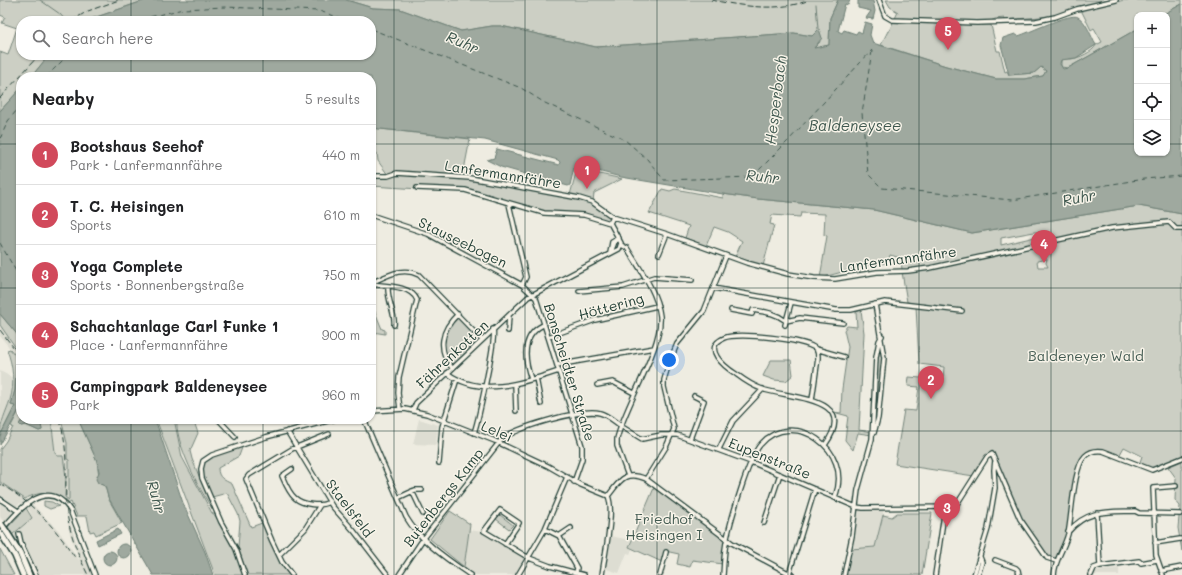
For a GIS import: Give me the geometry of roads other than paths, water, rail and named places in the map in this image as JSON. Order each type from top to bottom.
[{"type":"highway","points":[[0,524],[24,575]]},
{"type":"highway","points":[[3,532],[20,553],[29,575]]},
{"type":"street","points":[[879,0],[885,16],[894,21],[977,23],[1043,20],[1116,0]]},
{"type":"street","name":"Lanfermannfähre","points":[[376,176],[397,173],[470,178],[586,200],[592,202],[613,217],[667,234],[726,256],[788,274],[835,280],[877,272],[908,271],[930,268],[1112,228],[1169,222],[1176,229],[1181,229]]},
{"type":"street","points":[[417,188],[465,190],[544,213],[584,215],[610,223],[621,246],[627,248],[646,281],[657,306],[660,327],[654,348],[634,392],[616,446],[628,476]]},
{"type":"street","points":[[509,204],[526,277],[522,284]]},
{"type":"street","name":"Stauseebogen","points":[[376,217],[428,234],[522,284]]},
{"type":"street","points":[[610,223],[613,217]]},
{"type":"street","points":[[659,254],[667,234]]},
{"type":"street","points":[[610,253],[612,242],[618,238]]},
{"type":"street","name":"Fährenkotten","points":[[412,410],[415,404],[452,368],[532,294],[621,246]]},
{"type":"street","points":[[646,479],[673,434],[674,423],[664,387],[664,376],[677,344],[699,318],[726,256]]},
{"type":"street","points":[[376,282],[399,271],[412,272],[424,278],[482,340]]},
{"type":"street","points":[[578,291],[620,288],[646,281],[654,277],[692,280]]},
{"type":"street","name":"Bonscheidter Straße","points":[[522,284],[536,298],[543,325],[559,370],[583,450],[581,463],[574,482]]},
{"type":"street","points":[[376,285],[408,290],[414,294],[417,300],[399,377],[398,393],[400,409]]},
{"type":"street","points":[[388,287],[388,296],[395,320],[394,325]]},
{"type":"street","points":[[713,288],[791,303],[845,310],[874,304],[897,303],[962,311]]},
{"type":"street","points":[[786,323],[791,303]]},
{"type":"street","points":[[844,575],[858,490],[878,418],[884,351],[874,304]]},
{"type":"street","name":"Höttering","points":[[548,337],[595,320],[657,306]]},
{"type":"street","points":[[731,310],[752,314],[753,310],[778,314],[786,323]]},
{"type":"street","points":[[452,368],[444,355],[442,340],[448,325],[458,314]]},
{"type":"street","name":"Fährenkotten","points":[[508,331],[509,315]]},
{"type":"street","points":[[786,323],[800,318],[843,323]]},
{"type":"street","points":[[531,379],[526,358],[527,343],[532,332],[543,325]]},
{"type":"street","points":[[474,433],[480,414],[484,386],[494,344],[493,329]]},
{"type":"street","points":[[825,444],[834,430],[834,418],[828,408],[812,400],[763,389],[748,382],[719,362],[716,350],[722,339],[733,336],[768,337],[795,342],[844,357]]},
{"type":"street","points":[[872,439],[877,351],[878,341],[882,336]]},
{"type":"street","points":[[557,365],[654,348]]},
{"type":"street","points":[[812,400],[818,358],[815,349]]},
{"type":"street","points":[[877,351],[884,351]]},
{"type":"street","points":[[447,373],[457,378],[484,386],[497,387],[515,384],[559,370]]},
{"type":"street","points":[[439,463],[442,429],[453,387],[457,378]]},
{"type":"street","points":[[536,378],[541,404]]},
{"type":"street","points":[[597,385],[612,382],[634,392]]},
{"type":"street","points":[[515,384],[516,411]]},
{"type":"street","points":[[719,449],[736,416],[763,389]]},
{"type":"street","points":[[690,439],[704,401],[694,396]]},
{"type":"street","name":"Lelei","points":[[376,411],[400,409],[412,410],[444,421],[499,443],[548,466],[574,482],[608,496]]},
{"type":"street","name":"Butenbergs Kamp","points":[[400,574],[424,539],[499,443],[512,432],[572,415],[600,412],[642,439],[673,434]]},
{"type":"street","points":[[223,424],[235,437]]},
{"type":"street","points":[[245,575],[236,549],[221,522],[202,478],[201,471],[204,461],[207,457],[217,453],[287,431],[315,424]]},
{"type":"street","points":[[366,424],[408,521],[424,539],[470,575]]},
{"type":"street","name":"Staelsfeld","points":[[287,431],[329,502],[357,534],[388,575]]},
{"type":"street","points":[[723,575],[726,539],[751,462],[760,444],[777,433],[788,431],[803,432],[825,444],[836,460],[838,468],[839,482],[834,497]]},
{"type":"street","points":[[292,575],[279,555],[246,479],[249,475],[296,447],[330,434]]},
{"type":"street","name":"Eupenstraße","points":[[673,434],[719,449],[834,497],[856,508]]},
{"type":"street","points":[[1054,575],[1056,561],[1068,532],[1077,480],[1083,459],[1087,454],[1096,451],[1103,451],[1152,470],[1182,458]]},
{"type":"street","points":[[856,508],[945,508],[957,504],[988,455],[992,454],[996,459],[1020,519],[1047,558],[1056,561]]},
{"type":"street","points":[[974,575],[988,529],[996,459]]},
{"type":"street","points":[[292,469],[282,476],[290,493],[297,500],[320,506]]},
{"type":"street","points":[[764,523],[780,474]]},
{"type":"street","points":[[603,574],[610,521],[608,496],[618,482],[628,476],[646,479],[732,543],[790,574],[814,489]]},
{"type":"street","points":[[518,575],[545,529],[567,477]]},
{"type":"street","points":[[1176,486],[1153,488],[1155,543],[1157,560],[1162,573],[1182,567]]},
{"type":"street","points":[[398,498],[412,491],[422,490]]},
{"type":"street","points":[[412,491],[423,514]]},
{"type":"street","points":[[3,532],[18,511],[34,498],[43,496],[54,498],[70,510],[95,575]]},
{"type":"street","points":[[0,498],[18,511]]},
{"type":"street","points":[[279,555],[305,529],[320,506],[329,502]]},
{"type":"street","points":[[935,575],[945,508]]},
{"type":"street","points":[[506,544],[518,523],[500,510],[484,531],[529,558],[584,575]]},
{"type":"street","points":[[1068,532],[1082,519],[1097,513],[1135,511],[1139,513],[1180,514]]},
{"type":"street","points":[[1097,513],[1100,566]]},
{"type":"street","points":[[559,536],[571,528]]},
{"type":"street","points":[[545,529],[559,536],[577,568],[576,573]]},
{"type":"street","points":[[19,534],[21,543],[36,575]]},
{"type":"street","points":[[1155,543],[1180,539]]},
{"type":"street","points":[[726,546],[732,543]]},
{"type":"street","points":[[660,575],[666,552]]},
{"type":"street","points":[[978,575],[982,562],[980,557]]},
{"type":"street","points":[[995,560],[1016,568],[1019,575]]},
{"type":"street","points":[[1091,575],[1094,568],[1100,566],[1139,561],[1141,563],[1157,560]]},
{"type":"street","points":[[564,575],[565,570]]},
{"type":"water","name":"Baldeneysee","points":[[146,0],[346,0],[373,8],[400,9],[461,31],[501,26],[596,47],[794,33],[812,36],[819,29],[822,38],[814,48],[829,45],[830,18],[838,0],[850,0],[848,5],[845,4],[838,31],[842,33],[844,30],[856,34],[858,31],[862,33],[865,22],[872,24],[870,35],[873,43],[946,66],[996,79],[1024,79],[1043,76],[1046,71],[1041,67],[1034,73],[1009,75],[1001,45],[1003,38],[1015,34],[1018,36],[1067,17],[1074,16],[1078,17],[1084,22],[1096,45],[1076,58],[1061,60],[1060,64],[1063,69],[1068,68],[1134,31],[1134,156],[1170,156],[1170,12],[1167,12],[1182,4],[1182,214],[1139,206],[972,233],[874,210],[758,199],[723,194],[621,177],[578,166],[574,168],[570,185],[568,186],[501,167],[487,160],[494,158],[497,149],[559,165],[560,162],[558,160],[485,140],[376,129],[376,72],[35,72],[45,60],[376,60],[376,16],[100,16]]},
{"type":"water","points":[[858,0],[873,1],[875,11],[873,19],[866,18],[871,11],[858,8]]},
{"type":"water","points":[[16,93],[16,333],[0,314],[0,111]]},
{"type":"water","points":[[16,364],[16,415],[0,445],[0,436],[15,406],[11,405],[15,390]]},
{"type":"water","points":[[19,424],[41,424],[42,430],[39,431],[26,425],[21,426]]},
{"type":"water","name":"Ruhr","points":[[80,424],[157,424],[183,503],[205,552],[213,575],[153,575],[108,497],[105,486],[98,483],[96,479],[99,472],[97,461]]},
{"type":"water","points":[[118,529],[121,534],[98,545],[96,540]]},
{"type":"water","points":[[121,544],[127,544],[131,548],[131,554],[127,558],[121,558],[117,554],[117,548]]},
{"type":"water","points":[[107,551],[113,551],[117,555],[117,561],[113,565],[107,565],[103,561],[103,555]]},
{"type":"waterway","points":[[40,0],[62,16]]},
{"type":"waterway","name":"Hesperbach","points":[[816,4],[818,29]]},
{"type":"railway","points":[[80,16],[88,11],[119,0]]},
{"type":"railway","points":[[711,0],[759,7],[783,6],[807,1]]},
{"type":"railway","points":[[24,72],[34,60]]},
{"type":"railway","points":[[0,98],[16,80]]},
{"type":"railway","points":[[0,330],[16,351]]},
{"type":"railway","points":[[60,424],[64,440],[66,462],[66,505],[69,523],[77,550],[88,575]]},
{"type":"railway","points":[[0,484],[33,507],[52,526],[76,559]]},
{"type":"place","name":"Campingpark Baldeneysee","points":[[948,50]]},
{"type":"place","name":"Bootshaus Seehof","points":[[587,189]]},
{"type":"place","name":"Schachtanlage Carl Funke 1","points":[[1044,263]]},
{"type":"place","name":"T. C. Heisingen","points":[[931,399]]},
{"type":"place","name":"Yoga Complete","points":[[947,527]]},
{"type":"park label","name":"Baldeneyer Wald","points":[[1086,355]]},
{"type":"park label","name":"Friedhof Heisingen I","points":[[664,526]]}]
